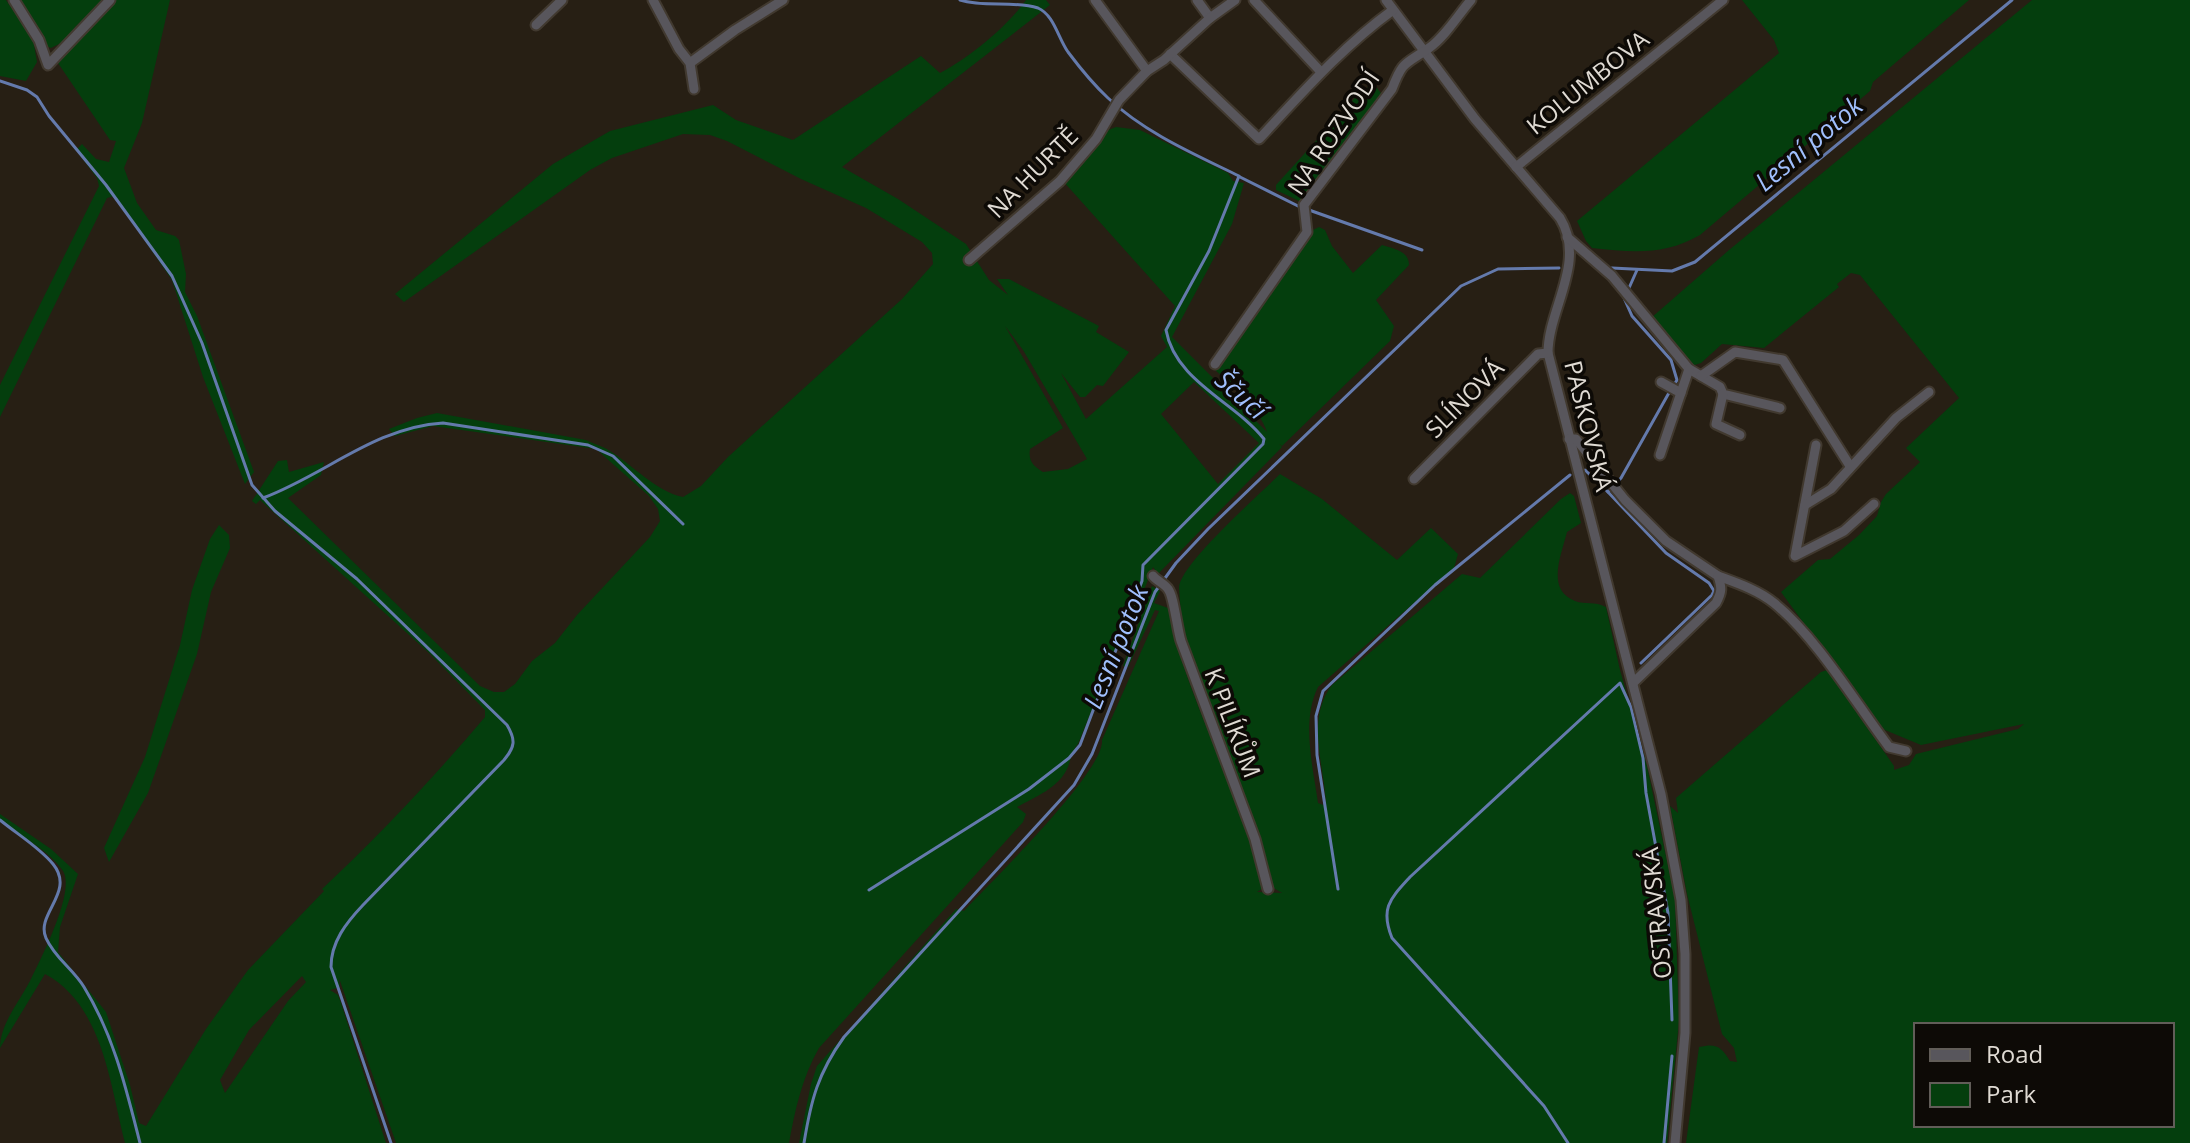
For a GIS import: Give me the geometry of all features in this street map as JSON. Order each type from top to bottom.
[{"type":"street","points":[[14,0],[39,40],[48,65],[110,0]]},
{"type":"street","points":[[536,25],[562,0]]},
{"type":"street","points":[[653,0],[690,63],[694,89]]},
{"type":"street","points":[[690,63],[783,0]]},
{"type":"street","points":[[1095,0],[1147,71]]},
{"type":"street","points":[[1197,0],[1210,18]]},
{"type":"street","name":"NA HURTĚ","points":[[969,260],[1060,181],[1096,139],[1116,105],[1147,71],[1235,0]]},
{"type":"street","points":[[1254,0],[1321,72]]},
{"type":"street","name":"PASKOVSKÁ","points":[[1386,0],[1423,51],[1560,218],[1567,237],[1568,275],[1549,330],[1548,353],[1633,683]]},
{"type":"street","name":"NA ROZVODÍ","points":[[1215,364],[1307,232],[1304,205],[1392,89],[1399,71],[1410,58],[1441,36],[1471,0]]},
{"type":"street","name":"KOLUMBOVA","points":[[1516,167],[1723,0]]},
{"type":"street","points":[[1170,54],[1259,139],[1362,32],[1393,10]]},
{"type":"street","points":[[1567,237],[1604,268],[1689,369],[1720,387],[1723,394],[1716,424],[1740,435]]},
{"type":"street","points":[[1701,376],[1735,352],[1783,360],[1850,466]]},
{"type":"street","name":"SLÍNOVÁ","points":[[1414,479],[1538,354],[1548,353]]},
{"type":"street","points":[[1660,455],[1671,387],[1689,369]]},
{"type":"street","points":[[1805,505],[1831,489],[1896,418],[1929,392]]},
{"type":"street","points":[[1723,394],[1780,408]]},
{"type":"street","points":[[1569,439],[1576,439],[1625,500],[1666,541],[1718,576],[1744,585],[1773,602],[1809,639],[1889,747],[1906,751]]},
{"type":"street","points":[[1816,445],[1795,556],[1844,531],[1874,504]]},
{"type":"street","points":[[1633,683],[1716,603],[1722,592],[1718,576]]},
{"type":"street","name":"K PILÍKŮM","points":[[1154,578],[1166,587],[1173,599],[1175,623],[1255,839],[1268,889]]},
{"type":"street","name":"OSTRAVSKÁ","points":[[1633,683],[1664,808],[1681,900],[1685,1033],[1675,1143]]},
{"type":"green space","points":[[0,0],[6,0],[33,39],[37,62],[26,81],[0,76]]},
{"type":"green space","points":[[19,0],[105,0],[76,26],[65,41],[51,48],[46,46]]},
{"type":"green space","points":[[115,0],[170,0],[142,123],[124,168],[137,203],[156,230],[179,240],[186,274],[185,292],[197,316],[254,472],[245,484],[203,377],[172,280],[114,196],[107,198],[0,417],[0,385],[99,186],[97,178],[76,150],[82,144],[96,159],[109,162],[116,141],[110,140],[58,63]]},
{"type":"green space","points":[[1026,0],[1046,0],[1050,5],[842,167],[966,244],[989,280],[1008,295],[997,279],[1009,279],[1099,326],[1096,332],[1129,352],[1103,386],[1097,385],[1085,397],[1080,397],[1061,373],[1086,419],[1167,347],[1161,336],[1175,306],[1063,181],[1106,131],[1116,127],[1140,130],[1228,173],[1233,181],[1244,183],[1232,224],[1172,337],[1267,432],[1252,407],[1215,370],[1311,231],[1319,227],[1325,230],[1332,246],[1353,273],[1382,245],[1404,254],[1409,265],[1376,300],[1394,326],[1390,341],[1282,446],[1279,444],[1282,447],[1158,574],[1153,567],[1126,636],[1124,630],[1064,774],[1046,791],[1017,807],[1026,814],[1023,822],[819,1048],[800,1094],[789,1143],[396,1143],[339,978],[340,987],[330,990],[338,995],[341,1003],[386,1143],[125,1143],[108,1072],[92,1026],[80,1005],[45,974],[0,1048],[7,1022],[55,926],[66,881],[58,864],[0,820],[0,814],[51,849],[78,874],[60,927],[58,952],[106,1012],[139,1123],[146,1126],[206,1029],[248,970],[324,891],[322,889],[406,805],[485,717],[485,710],[429,653],[260,500],[256,504],[252,501],[278,461],[287,460],[289,472],[324,462],[321,475],[288,498],[480,686],[494,692],[504,692],[515,684],[532,661],[555,643],[650,537],[660,521],[658,509],[649,496],[596,449],[433,426],[395,436],[389,429],[437,413],[586,440],[607,449],[654,484],[683,497],[701,486],[728,457],[902,299],[933,264],[932,253],[922,242],[866,208],[727,141],[710,135],[683,134],[612,158],[590,170],[404,302],[395,294],[553,164],[610,131],[713,105],[736,120],[793,140],[921,56],[940,73],[951,67],[987,41]],"holes":[[[1005,326],[1023,350],[1087,459],[1068,469],[1043,472],[1031,460],[1030,449],[1063,428]],[[1194,382],[1259,443],[1218,484],[1161,414]],[[302,976],[306,982],[288,1001],[225,1093],[220,1080],[249,1030]]]},
{"type":"green space","points":[[1742,0],[1969,0],[1873,82],[1870,91],[1700,235],[1660,249],[1592,248],[1577,221],[1779,53],[1774,40]]},
{"type":"green space","points":[[2032,0],[2190,0],[2190,1143],[1686,1143],[1699,1047],[1718,1047],[1730,1061],[1737,1062],[1734,1048],[1722,1034],[1687,894],[1670,806],[1678,813],[1676,798],[1827,670],[1894,770],[1909,765],[1916,754],[2018,729],[2024,724],[1921,745],[1885,730],[1781,592],[1818,560],[1830,559],[1877,516],[1886,494],[1920,462],[1906,448],[1959,398],[1860,275],[1851,273],[1837,284],[1839,287],[1764,348],[1722,344],[1701,363],[1691,366],[1651,318]]},
{"type":"green space","points":[[1371,86],[1384,97],[1301,202],[1276,190],[1276,185],[1362,90]]},
{"type":"green space","points":[[1280,474],[1322,499],[1397,560],[1431,528],[1458,554],[1454,568],[1318,687],[1310,714],[1310,744],[1318,803],[1326,806],[1318,728],[1324,699],[1332,685],[1462,574],[1480,578],[1561,499],[1570,493],[1574,496],[1581,523],[1567,532],[1559,560],[1560,589],[1575,601],[1606,607],[1647,766],[1675,899],[1679,1021],[1667,1143],[799,1143],[817,1066],[956,909],[964,911],[1044,827],[1085,776],[1098,755],[1159,611],[1155,610],[1128,667],[1123,666],[1152,586],[1160,591],[1154,603],[1168,608],[1200,712],[1253,847],[1263,882],[1263,888],[1257,892],[1282,893],[1272,887],[1254,823],[1183,641],[1179,588],[1192,563],[1206,547]]},
{"type":"green space","points":[[219,525],[229,535],[230,548],[211,592],[197,654],[148,793],[109,862],[104,848],[145,757],[180,645],[192,590],[210,539]]},
{"type":"waterway","name":"Ščučí","points":[[869,890],[1029,789],[1069,758],[1080,745],[1142,581],[1143,565],[1263,444],[1264,439],[1193,377],[1172,348],[1166,330],[1209,251],[1239,176],[1170,142],[1122,110],[1077,64],[1043,11],[1018,4],[979,4],[960,0]]},
{"type":"waterway","name":"Lesní potok","points":[[1612,268],[1672,271],[1695,262],[2012,0]]},
{"type":"waterway","points":[[0,81],[27,90],[37,97],[172,276],[202,343],[252,485],[275,511],[357,579],[507,725],[512,735],[512,747],[504,760],[357,912],[345,926],[334,949],[331,967],[391,1143]]},
{"type":"waterway","points":[[1240,177],[1302,208]]},
{"type":"waterway","points":[[1309,210],[1422,250]]},
{"type":"waterway","name":"Lesní potok","points":[[804,1143],[817,1087],[844,1037],[1074,785],[1092,754],[1155,592],[1176,563],[1461,286],[1498,269],[1559,268]]},
{"type":"waterway","points":[[1629,288],[1637,270]]},
{"type":"waterway","points":[[1624,298],[1632,316],[1671,360],[1677,380],[1674,385]]},
{"type":"waterway","points":[[1641,663],[1714,591],[1709,583],[1666,553],[1608,492],[1621,478],[1670,391]]},
{"type":"waterway","points":[[263,498],[373,442],[418,426],[443,423],[588,445],[613,456],[683,524]]},
{"type":"waterway","points":[[1585,470],[1608,492]]},
{"type":"waterway","points":[[1338,889],[1317,755],[1316,716],[1323,691],[1435,585],[1570,475]]},
{"type":"waterway","points":[[1568,1143],[1544,1106],[1392,938],[1387,911],[1392,898],[1410,877],[1620,683],[1631,707],[1643,758],[1646,793],[1668,913],[1672,1020]]},
{"type":"waterway","points":[[0,820],[41,852],[59,874],[58,893],[44,929],[46,938],[84,987],[103,1024],[118,1063],[140,1143]]},
{"type":"waterway","points":[[1664,1143],[1672,1056]]}]
